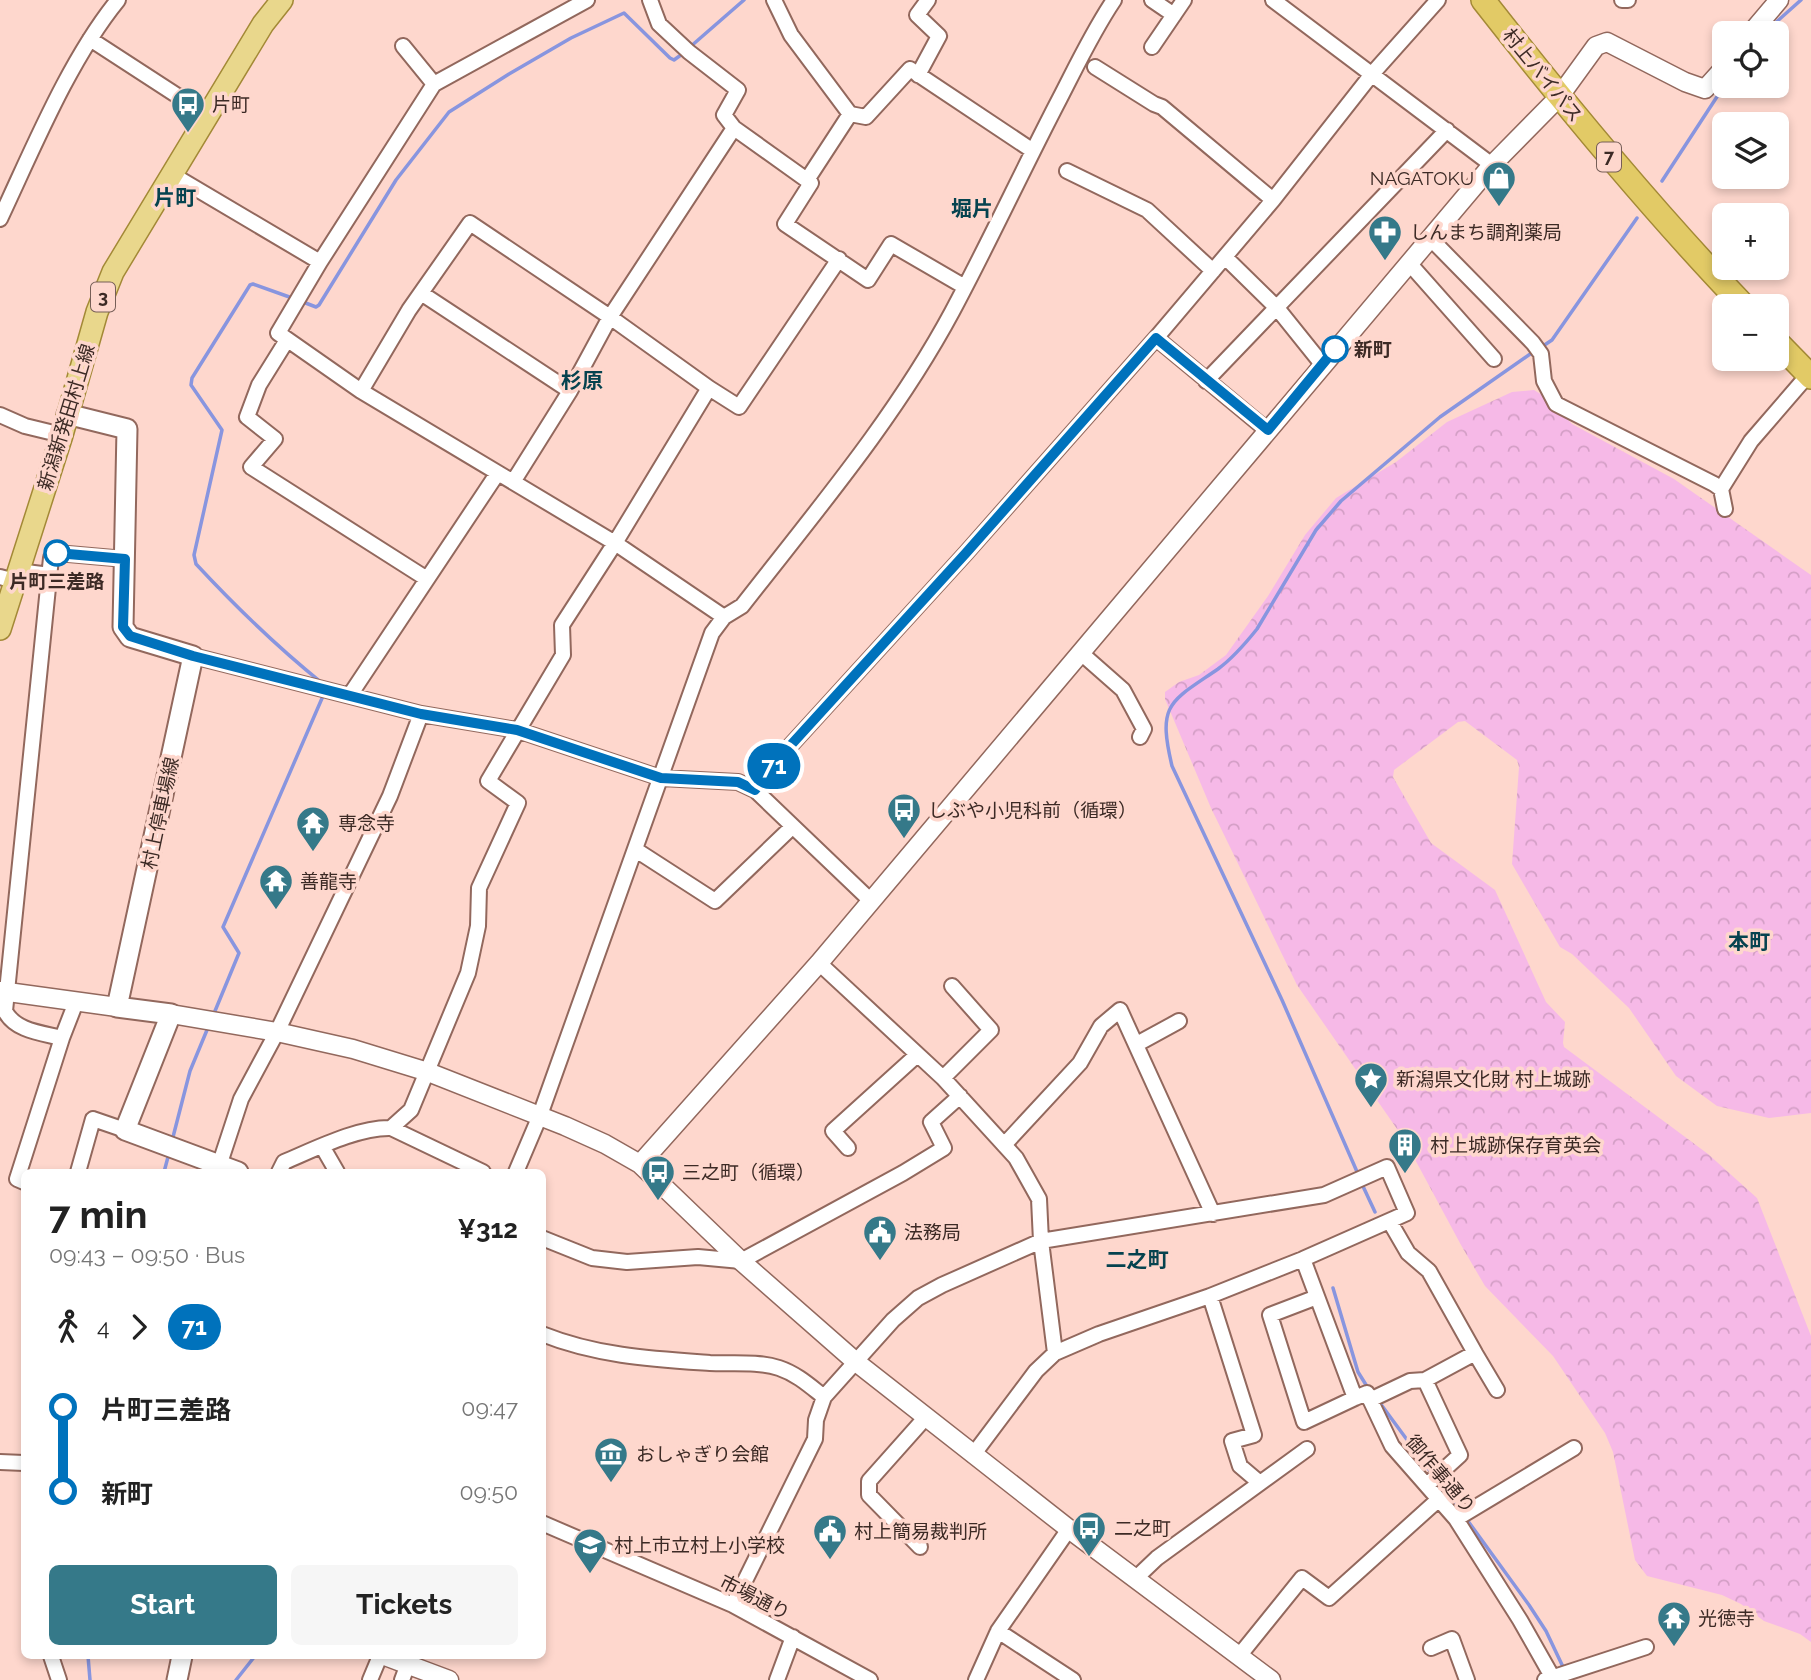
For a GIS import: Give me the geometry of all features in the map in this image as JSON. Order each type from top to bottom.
[{"type":"highway","name":"村上バイパス","points":[[1483,0],[1559,97],[1672,230],[1733,294]]},
{"type":"highway","points":[[1789,354],[1810,376]]},
{"type":"main road","name":"新潟新発田村上線","points":[[0,629],[11,576],[62,435],[97,312],[113,272],[263,24],[282,0]]},
{"type":"main road","points":[[67,414],[127,429],[123,627],[130,636],[193,656]]},
{"type":"main road","name":"村上停車場線","points":[[117,1007],[193,656]]},
{"type":"main road","points":[[117,1007],[172,1014],[125,1130],[228,1169]]},
{"type":"main road","points":[[177,1680],[180,1659]]},
{"type":"street","points":[[0,219],[43,125],[90,39],[118,0]]},
{"type":"street","points":[[587,0],[434,84],[320,262],[278,333],[362,391],[615,543],[724,617]]},
{"type":"street","points":[[650,0],[659,24],[689,52],[738,90],[724,115],[734,128],[811,183],[785,224],[868,280],[891,244],[965,287]]},
{"type":"street","points":[[774,0],[791,35],[850,114],[866,117],[910,69],[1032,151]]},
{"type":"street","points":[[919,75],[939,36],[917,15],[929,0]]},
{"type":"street","points":[[517,1169],[539,1118],[712,633],[724,617],[742,606],[871,440],[916,374],[965,287],[1032,151],[1114,0]]},
{"type":"street","points":[[1152,0],[1174,15]]},
{"type":"street","points":[[1152,47],[1184,0]]},
{"type":"street","points":[[1272,0],[1492,165]]},
{"type":"street","points":[[755,790],[790,746],[966,553],[1156,338],[1273,201],[1372,74],[1438,0]]},
{"type":"street","points":[[1622,0],[1628,0]]},
{"type":"street","points":[[1761,21],[1779,0]]},
{"type":"street","points":[[90,39],[207,115]]},
{"type":"street","points":[[640,1164],[819,963],[1492,165],[1559,97],[1596,47],[1607,42],[1685,82],[1705,89],[1712,81]]},
{"type":"street","points":[[403,46],[434,84]]},
{"type":"street","points":[[1095,67],[1162,107],[1273,201]]},
{"type":"street","points":[[807,180],[850,114]]},
{"type":"street","points":[[513,482],[570,391],[610,317],[734,128]]},
{"type":"street","points":[[1206,381],[1447,130]]},
{"type":"street","points":[[1067,171],[1147,210],[1213,271]]},
{"type":"street","points":[[173,175],[320,262]]},
{"type":"street","points":[[362,391],[421,293],[470,223],[739,407],[839,259]]},
{"type":"street","points":[[1430,238],[1537,348],[1541,354],[1544,381],[1556,404],[1721,489],[1725,509]]},
{"type":"street","points":[[1225,257],[1277,308],[1322,364]]},
{"type":"street","points":[[1409,263],[1494,359]]},
{"type":"street","points":[[421,293],[570,391]]},
{"type":"street","points":[[1156,338],[1268,430]]},
{"type":"street","points":[[287,340],[259,385],[247,417],[275,439],[251,467],[427,579]]},
{"type":"street","points":[[1721,489],[1751,441],[1810,376]]},
{"type":"street","points":[[391,1128],[411,1110],[468,973],[478,926],[479,888],[518,803],[488,780],[563,655],[562,625],[709,388]]},
{"type":"street","points":[[0,415],[24,426],[62,435]]},
{"type":"street","points":[[350,695],[497,474]]},
{"type":"street","points":[[62,1038],[20,1027],[10,1021],[5,1011],[4,992],[51,558],[57,553],[125,559]]},
{"type":"street","points":[[11,576],[50,575]]},
{"type":"street","points":[[1081,653],[1123,690],[1144,729],[1140,737]]},
{"type":"street","points":[[193,656],[421,714],[517,730],[661,778],[738,782],[755,790],[871,901]]},
{"type":"street","points":[[219,1166],[241,1098],[277,1032],[390,796],[421,714]]},
{"type":"street","points":[[636,850],[715,901],[792,827]]},
{"type":"street","points":[[819,963],[943,1078],[1016,1158],[1039,1199],[1041,1241],[1055,1353]]},
{"type":"street","points":[[943,1078],[991,1030],[952,986]]},
{"type":"street","points":[[4,992],[117,1007]]},
{"type":"street","points":[[21,1181],[17,1180],[76,1002]]},
{"type":"street","points":[[1004,1145],[1080,1063],[1101,1027],[1120,1010],[1213,1214]]},
{"type":"street","points":[[172,1014],[277,1032],[353,1049],[428,1072],[605,1144],[640,1164],[741,1261],[856,1363],[1069,1529],[1271,1680]]},
{"type":"street","points":[[1137,1044],[1179,1021]]},
{"type":"street","points":[[848,1148],[833,1130],[917,1055]]},
{"type":"street","points":[[546,1240],[592,1258],[627,1262],[698,1257],[741,1261],[944,1148],[931,1122],[960,1096]]},
{"type":"street","points":[[79,1169],[93,1119],[125,1130]]},
{"type":"street","points":[[280,1169],[284,1162],[322,1146],[377,1128],[391,1128],[478,1169]]},
{"type":"street","points":[[322,1146],[335,1169]]},
{"type":"street","points":[[733,1605],[815,1439],[816,1420],[824,1397],[893,1320],[918,1298],[1041,1241],[1324,1195],[1387,1167],[1407,1213],[1210,1296],[1099,1334],[1055,1353],[1036,1371],[973,1455]]},
{"type":"street","points":[[1390,1222],[1408,1252],[1429,1271],[1497,1390]]},
{"type":"street","points":[[1303,1259],[1355,1398]]},
{"type":"street","points":[[1210,1296],[1254,1435],[1232,1441],[1240,1466],[1260,1483]]},
{"type":"street","points":[[1317,1297],[1270,1315],[1304,1422],[1355,1398],[1367,1394],[1370,1400],[1410,1381],[1425,1380],[1475,1353]]},
{"type":"street","points":[[546,1335],[607,1354],[648,1359],[750,1363],[779,1368],[799,1377],[824,1397]]},
{"type":"street","points":[[1425,1380],[1460,1454],[1427,1485]]},
{"type":"street","name":"御作事通り","points":[[1370,1400],[1392,1446],[1457,1519],[1550,1679]]},
{"type":"street","points":[[920,1547],[869,1495],[869,1481],[926,1417]]},
{"type":"street","points":[[1457,1519],[1574,1448]]},
{"type":"street","points":[[1136,1578],[1157,1558],[1307,1449]]},
{"type":"street","points":[[0,1462],[21,1463]]},
{"type":"street","points":[[1239,1656],[1303,1578],[1329,1598],[1439,1499]]},
{"type":"street","name":"市場通り","points":[[546,1525],[733,1605],[870,1680]]},
{"type":"street","points":[[975,1680],[998,1630],[1069,1529]]},
{"type":"street","points":[[998,1630],[1073,1680]]},
{"type":"street","points":[[777,1680],[793,1637]]},
{"type":"street","points":[[1431,1648],[1452,1639],[1467,1680]]},
{"type":"street","points":[[1550,1679],[1646,1647]]},
{"type":"street","points":[[52,1659],[59,1680]]},
{"type":"street","points":[[370,1680],[381,1659]]},
{"type":"street","points":[[387,1659],[405,1672],[449,1680]]},
{"type":"green space","points":[[1534,390],[1547,398],[1572,424],[1674,479],[1811,575],[1811,1113],[1769,1118],[1717,1106],[1676,1076],[1629,1008],[1572,954],[1560,947],[1512,864],[1519,767],[1517,760],[1465,721],[1458,722],[1394,770],[1393,777],[1431,843],[1495,890],[1546,1002],[1565,1022],[1564,1047],[1708,1154],[1757,1198],[1811,1336],[1811,1642],[1800,1634],[1764,1621],[1741,1604],[1722,1595],[1647,1576],[1635,1560],[1613,1452],[1605,1433],[1553,1356],[1485,1286],[1404,1139],[1297,985],[1211,808],[1165,699],[1165,692],[1179,682],[1199,675],[1226,655],[1268,596],[1305,535],[1336,498],[1396,462],[1447,422],[1512,392]]},
{"type":"waterway","points":[[690,47],[744,0]]},
{"type":"waterway","points":[[1777,21],[1801,0]]},
{"type":"waterway","points":[[303,302],[316,307],[319,305],[396,180],[449,112],[571,38],[624,13],[670,58],[674,60],[685,52]]},
{"type":"waterway","points":[[1662,181],[1716,98]]},
{"type":"waterway","points":[[1540,348],[1552,340],[1637,218]]},
{"type":"waterway","points":[[295,299],[250,285],[192,378],[191,385],[222,430],[194,555],[196,564],[241,611],[322,683]]},
{"type":"waterway","points":[[1358,1174],[1282,1000],[1172,766],[1166,729],[1167,716],[1178,698],[1229,660],[1257,629],[1316,530],[1341,501],[1440,417],[1533,352]]},
{"type":"waterway","points":[[215,1011],[239,953],[223,927],[323,696]]},
{"type":"waterway","points":[[173,1137],[190,1071],[207,1030]]},
{"type":"waterway","points":[[165,1169],[168,1157]]},
{"type":"waterway","points":[[1361,1182],[1375,1212]]},
{"type":"waterway","points":[[1333,1288],[1358,1372],[1368,1388]]},
{"type":"waterway","points":[[1377,1399],[1433,1475]]},
{"type":"waterway","points":[[1438,1481],[1460,1511]]},
{"type":"waterway","points":[[1465,1517],[1546,1631],[1564,1669]]},
{"type":"waterway","points":[[88,1659],[90,1680]]},
{"type":"waterway","points":[[236,1680],[253,1659]]},
{"type":"bus line","name":"71","points":[[57,553],[125,559],[123,627],[130,636],[193,656],[421,714],[517,730],[661,778],[738,782],[755,790],[790,746],[966,553],[1156,338],[1268,430],[1335,349]]},
{"type":"place","name":"片町","points":[[188,134]]},
{"type":"place","name":"NAGATOKU","points":[[1499,208]]},
{"type":"place","name":"しんまち調剤薬局","points":[[1385,262]]},
{"type":"place","name":"新町","points":[[1335,349]]},
{"type":"place","name":"片町三差路","points":[[57,553]]},
{"type":"place","name":"しぶや小児科前（循環）","points":[[904,840]]},
{"type":"place","name":"専念寺","points":[[313,853]]},
{"type":"place","name":"善龍寺","points":[[276,911]]},
{"type":"place","name":"新潟県文化財 村上城跡","points":[[1371,1109]]},
{"type":"place","name":"村上城跡保存育英会","points":[[1405,1175]]},
{"type":"place","name":"三之町（循環）","points":[[658,1202]]},
{"type":"place","name":"法務局","points":[[880,1262]]},
{"type":"place","name":"おしゃぎり会館","points":[[611,1484]]},
{"type":"place","name":"二之町","points":[[1089,1558]]},
{"type":"place","name":"村上簡易裁判所","points":[[830,1561]]},
{"type":"place","name":"村上市立村上小学校","points":[[590,1575]]},
{"type":"place","name":"光徳寺","points":[[1674,1648]]},
{"type":"district","name":"片町","points":[[175,198]]},
{"type":"district","name":"堀片","points":[[972,209]]},
{"type":"district","name":"杉原","points":[[582,381]]},
{"type":"district","name":"本町","points":[[1749,942]]},
{"type":"district","name":"二之町","points":[[1137,1260]]}]
